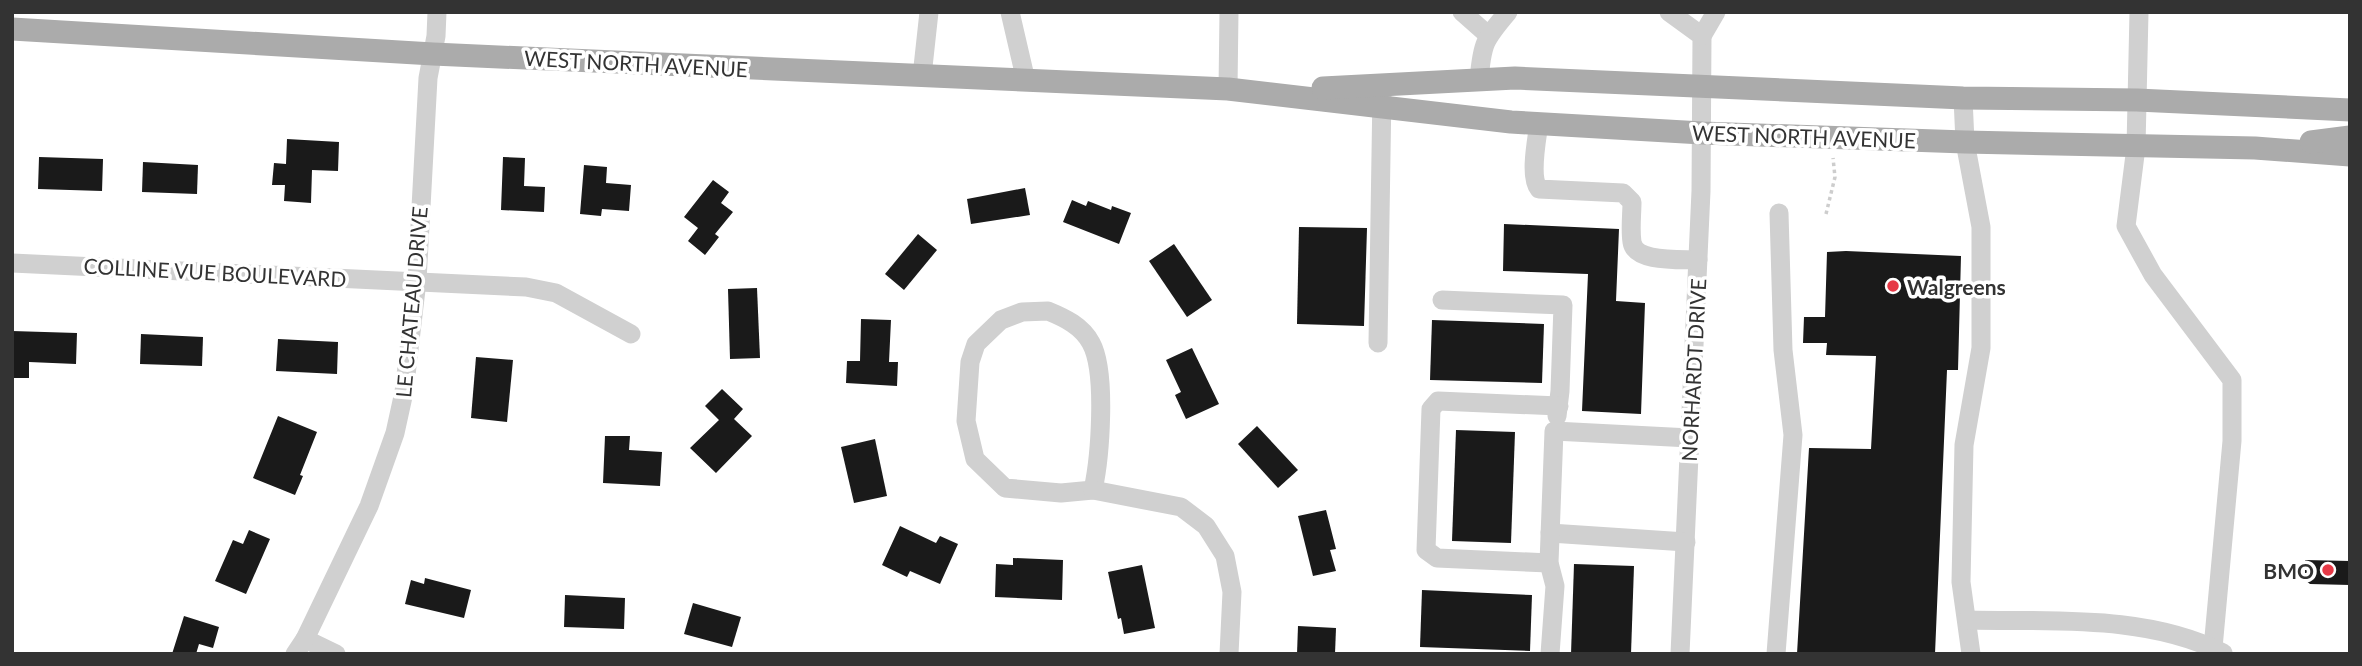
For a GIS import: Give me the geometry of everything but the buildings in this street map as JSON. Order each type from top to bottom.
[{"type":"main road","name":"WEST NORTH AVENUE","points":[[12,29],[433,54],[1382,96],[1539,123],[1702,133],[2136,147],[2255,148],[2350,155]]},
{"type":"main road","name":"WEST NORTH AVENUE","points":[[1382,96],[1479,80],[1514,78],[1963,98],[2137,100],[2350,110]]},
{"type":"main road","points":[[2255,148],[2350,137]]},
{"type":"street","name":"LE CHATEAU DRIVE","points":[[300,647],[369,506],[395,433],[410,355],[417,281],[428,78],[437,12]]},
{"type":"street","points":[[922,76],[929,12]]},
{"type":"street","points":[[1010,12],[1026,80]]},
{"type":"street","points":[[1228,89],[1229,12]]},
{"type":"street","points":[[1462,12],[1488,35]]},
{"type":"street","points":[[1479,80],[1481,49],[1488,35],[1508,12]]},
{"type":"street","points":[[1669,12],[1702,36],[1716,12]]},
{"type":"street","points":[[1968,620],[2113,624],[2197,640],[2218,651],[2232,441],[2232,380],[2153,275],[2126,226],[2136,147],[2139,12]]},
{"type":"street","name":"NORHARDT DRIVE","points":[[1680,654],[1698,260],[1702,36]]},
{"type":"street","points":[[1378,343],[1382,96]]},
{"type":"street","points":[[1963,98],[1965,142],[1981,227],[1981,348],[1965,445],[1961,582],[1971,654]]},
{"type":"street","points":[[1539,123],[1534,175],[1539,189],[1623,193],[1632,202],[1632,242],[1635,250],[1643,256],[1698,260]]},
{"type":"street","points":[[1776,654],[1793,436],[1783,350],[1779,213]]},
{"type":"street","name":"COLLINE VUE BOULEVARD","points":[[12,263],[526,287],[556,293],[631,334]]},
{"type":"street","points":[[1442,300],[1563,305],[1550,533],[1549,563],[1555,586],[1550,654]]},
{"type":"street","points":[[1093,490],[1099,464],[1101,397],[1098,364],[1091,342],[1070,319],[1048,311],[1022,312],[1001,320],[976,344],[970,362],[966,421],[975,459],[1006,488],[1060,492],[1093,490],[1181,507],[1206,526],[1225,556],[1232,592],[1229,654]]},
{"type":"street","points":[[1549,563],[1437,558],[1426,550],[1431,409],[1438,401],[1559,406]]},
{"type":"street","points":[[1554,431],[1690,438]]},
{"type":"street","points":[[1550,533],[1686,541]]},
{"type":"street","points":[[300,647],[336,654]]},
{"type":"path","points":[[1826,214],[1835,177],[1833,156]]},
{"type":"place","name":"Walgreens","points":[[1893,286]]},
{"type":"place","name":"BMO","points":[[2328,570]]}]
